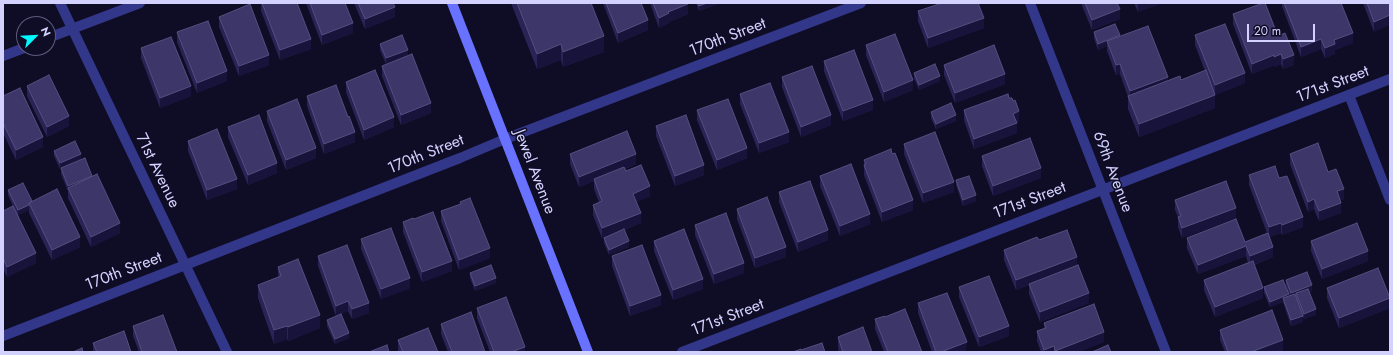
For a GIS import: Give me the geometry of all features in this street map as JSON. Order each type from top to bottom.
[{"type":"street","name":"71st Avenue","points":[[60,3],[227,352]]},
{"type":"street","points":[[56,35],[140,3]]},
{"type":"street","name":"Jewel Avenue","points":[[452,3],[588,352]]},
{"type":"street","name":"170th Street","points":[[3,336],[453,161],[505,139],[861,3]]},
{"type":"street","name":"69th Avenue","points":[[1030,3],[1166,352]]},
{"type":"street","points":[[3,56],[16,51]]},
{"type":"street","name":"171st Street","points":[[682,352],[1390,79]]},
{"type":"street","points":[[1349,95],[1390,200]]},
{"type":"building","points":[[262,3],[297,3],[311,39],[280,50]]},
{"type":"building","points":[[310,3],[345,3],[353,23],[322,35]]},
{"type":"building","points":[[358,3],[393,3],[395,7],[365,19]]},
{"type":"building","points":[[517,3],[591,3],[604,36],[563,52],[561,44],[537,54]]},
{"type":"building","points":[[606,3],[641,3],[648,20],[618,33]]},
{"type":"building","points":[[653,3],[688,4],[668,12],[669,13],[659,18]]},
{"type":"building","points":[[698,3],[707,3],[699,6]]},
{"type":"building","points":[[942,3],[978,3],[984,18],[928,38],[918,11]]},
{"type":"building","points":[[1085,3],[1117,3],[1120,9],[1092,20]]},
{"type":"building","points":[[1265,3],[1278,36],[1285,33],[1294,55],[1283,59],[1281,54],[1274,57],[1274,55],[1252,64],[1233,14]]},
{"type":"building","points":[[1284,3],[1341,3],[1353,33],[1334,40],[1335,44],[1325,48],[1321,39],[1301,47]]},
{"type":"building","points":[[1367,3],[1390,3],[1390,15],[1374,22]]},
{"type":"building","points":[[250,4],[269,55],[239,66],[219,17]]},
{"type":"building","points":[[208,21],[227,71],[197,83],[177,32]]},
{"type":"building","points":[[1115,24],[1120,35],[1098,44],[1094,32]]},
{"type":"building","points":[[1225,24],[1245,73],[1215,85],[1195,35]]},
{"type":"building","points":[[1148,26],[1168,77],[1130,91],[1120,64],[1116,65],[1107,41]]},
{"type":"building","points":[[895,34],[913,80],[884,92],[866,45]]},
{"type":"building","points":[[402,35],[408,50],[386,58],[380,44]]},
{"type":"building","points":[[171,37],[191,86],[160,98],[141,48]]},
{"type":"building","points":[[994,45],[1005,74],[955,93],[944,65]]},
{"type":"building","points":[[854,50],[873,100],[843,111],[824,61]]},
{"type":"building","points":[[412,54],[431,103],[401,115],[382,66]]},
{"type":"building","points":[[935,64],[940,76],[919,85],[914,73]]},
{"type":"building","points":[[812,66],[831,115],[801,127],[782,77]]},
{"type":"building","points":[[375,70],[394,117],[364,130],[346,82]]},
{"type":"building","points":[[1206,70],[1215,95],[1139,124],[1128,96],[1180,76],[1181,80]]},
{"type":"building","points":[[49,75],[69,116],[47,127],[27,86]]},
{"type":"building","points":[[770,83],[789,132],[759,143],[740,94]]},
{"type":"building","points":[[336,85],[355,132],[324,144],[307,96]]},
{"type":"building","points":[[20,88],[43,137],[16,150],[3,123],[3,96]]},
{"type":"building","points":[[1008,94],[1009,98],[1012,98],[1013,101],[1015,100],[1019,111],[1013,114],[1017,123],[974,139],[964,110]]},
{"type":"building","points":[[297,99],[316,148],[286,160],[267,111]]},
{"type":"building","points":[[728,99],[747,148],[717,160],[697,110]]},
{"type":"building","points":[[951,103],[956,115],[936,124],[931,112]]},
{"type":"building","points":[[259,115],[277,163],[248,175],[228,127]]},
{"type":"building","points":[[686,115],[704,165],[675,176],[656,126]]},
{"type":"building","points":[[217,129],[237,179],[207,190],[188,141]]},
{"type":"building","points":[[627,131],[636,154],[579,177],[570,154]]},
{"type":"building","points":[[935,132],[954,182],[923,193],[904,144]]},
{"type":"building","points":[[1030,138],[1041,168],[993,186],[982,156]]},
{"type":"building","points":[[75,141],[81,154],[60,163],[54,151]]},
{"type":"building","points":[[1318,143],[1328,172],[1336,169],[1344,189],[1337,191],[1341,203],[1319,211],[1314,199],[1308,202],[1290,154]]},
{"type":"building","points":[[891,149],[892,154],[895,153],[913,200],[882,212],[864,165],[866,164],[864,160]]},
{"type":"building","points":[[85,158],[92,176],[68,186],[61,168]]},
{"type":"building","points":[[851,164],[870,214],[840,226],[820,176]]},
{"type":"building","points":[[641,165],[650,186],[633,194],[641,213],[602,228],[593,205],[602,201],[594,179],[624,167],[626,171]]},
{"type":"building","points":[[1275,166],[1279,178],[1287,176],[1303,217],[1282,225],[1281,223],[1269,227],[1249,175]]},
{"type":"building","points":[[97,174],[120,223],[91,237],[68,188]]},
{"type":"building","points":[[969,176],[976,195],[963,200],[956,180]]},
{"type":"building","points":[[810,181],[828,230],[798,242],[779,192]]},
{"type":"building","points":[[1226,181],[1236,208],[1182,228],[1178,217],[1181,216],[1175,200]]},
{"type":"building","points":[[23,183],[32,201],[29,205],[18,210],[8,190]]},
{"type":"building","points":[[57,189],[80,237],[52,250],[29,203]]},
{"type":"building","points":[[767,197],[786,247],[755,258],[737,209]]},
{"type":"building","points":[[470,198],[490,248],[459,260],[441,211],[461,204],[460,202]]},
{"type":"building","points":[[13,206],[36,253],[7,267],[3,258],[3,211]]},
{"type":"building","points":[[433,212],[452,261],[422,272],[403,222]]},
{"type":"building","points":[[726,213],[744,263],[714,274],[695,225]]},
{"type":"building","points":[[1236,219],[1245,242],[1268,233],[1273,247],[1250,256],[1246,246],[1198,265],[1187,238]]},
{"type":"building","points":[[1357,223],[1368,251],[1322,269],[1311,241]]},
{"type":"building","points":[[391,228],[410,278],[381,289],[361,239]]},
{"type":"building","points":[[624,229],[629,241],[609,250],[604,238]]},
{"type":"building","points":[[684,229],[703,279],[673,290],[654,241]]},
{"type":"building","points":[[1067,230],[1077,257],[1016,280],[1004,250],[1037,237],[1039,240]]},
{"type":"building","points":[[347,245],[369,303],[352,309],[348,301],[336,306],[318,256]]},
{"type":"building","points":[[642,245],[661,295],[630,306],[612,256]]},
{"type":"building","points":[[298,259],[320,315],[288,327],[274,330],[258,285],[281,276],[278,267]]},
{"type":"building","points":[[1253,261],[1263,288],[1215,307],[1204,280]]},
{"type":"building","points":[[491,265],[496,278],[475,286],[470,273]]},
{"type":"building","points":[[1078,265],[1089,293],[1040,312],[1029,284]]},
{"type":"building","points":[[1378,268],[1390,298],[1339,318],[1327,288]]},
{"type":"building","points":[[1307,272],[1312,285],[1291,293],[1286,280]]},
{"type":"building","points":[[989,276],[1009,326],[979,337],[959,287]]},
{"type":"building","points":[[1283,280],[1289,294],[1270,302],[1264,287]]},
{"type":"building","points":[[1308,289],[1316,309],[1304,314],[1296,293]]},
{"type":"building","points":[[947,293],[967,342],[941,352],[936,352],[918,303]]},
{"type":"building","points":[[1295,294],[1303,316],[1291,320],[1283,298]]},
{"type":"building","points":[[506,297],[525,347],[511,352],[494,352],[477,308]]},
{"type":"building","points":[[1094,304],[1104,332],[1055,351],[1054,346],[1044,350],[1037,331],[1046,328],[1044,323]]},
{"type":"building","points":[[905,309],[922,352],[888,352],[875,319],[885,317]]},
{"type":"building","points":[[1272,310],[1283,340],[1251,352],[1228,352],[1220,330]]},
{"type":"building","points":[[471,312],[485,352],[452,352],[441,324]]},
{"type":"building","points":[[341,314],[349,333],[335,339],[327,320]]},
{"type":"building","points":[[163,315],[177,352],[142,352],[133,326]]},
{"type":"building","points":[[863,327],[872,352],[843,352],[838,337]]},
{"type":"building","points":[[428,328],[438,352],[403,352],[398,340]]},
{"type":"building","points":[[124,331],[131,352],[97,352],[93,343]]},
{"type":"building","points":[[822,343],[825,352],[793,352],[801,349]]},
{"type":"building","points":[[387,345],[389,352],[369,352]]},
{"type":"building","points":[[1108,345],[1111,352],[1092,352]]},
{"type":"building","points":[[82,348],[83,352],[73,352]]}]
